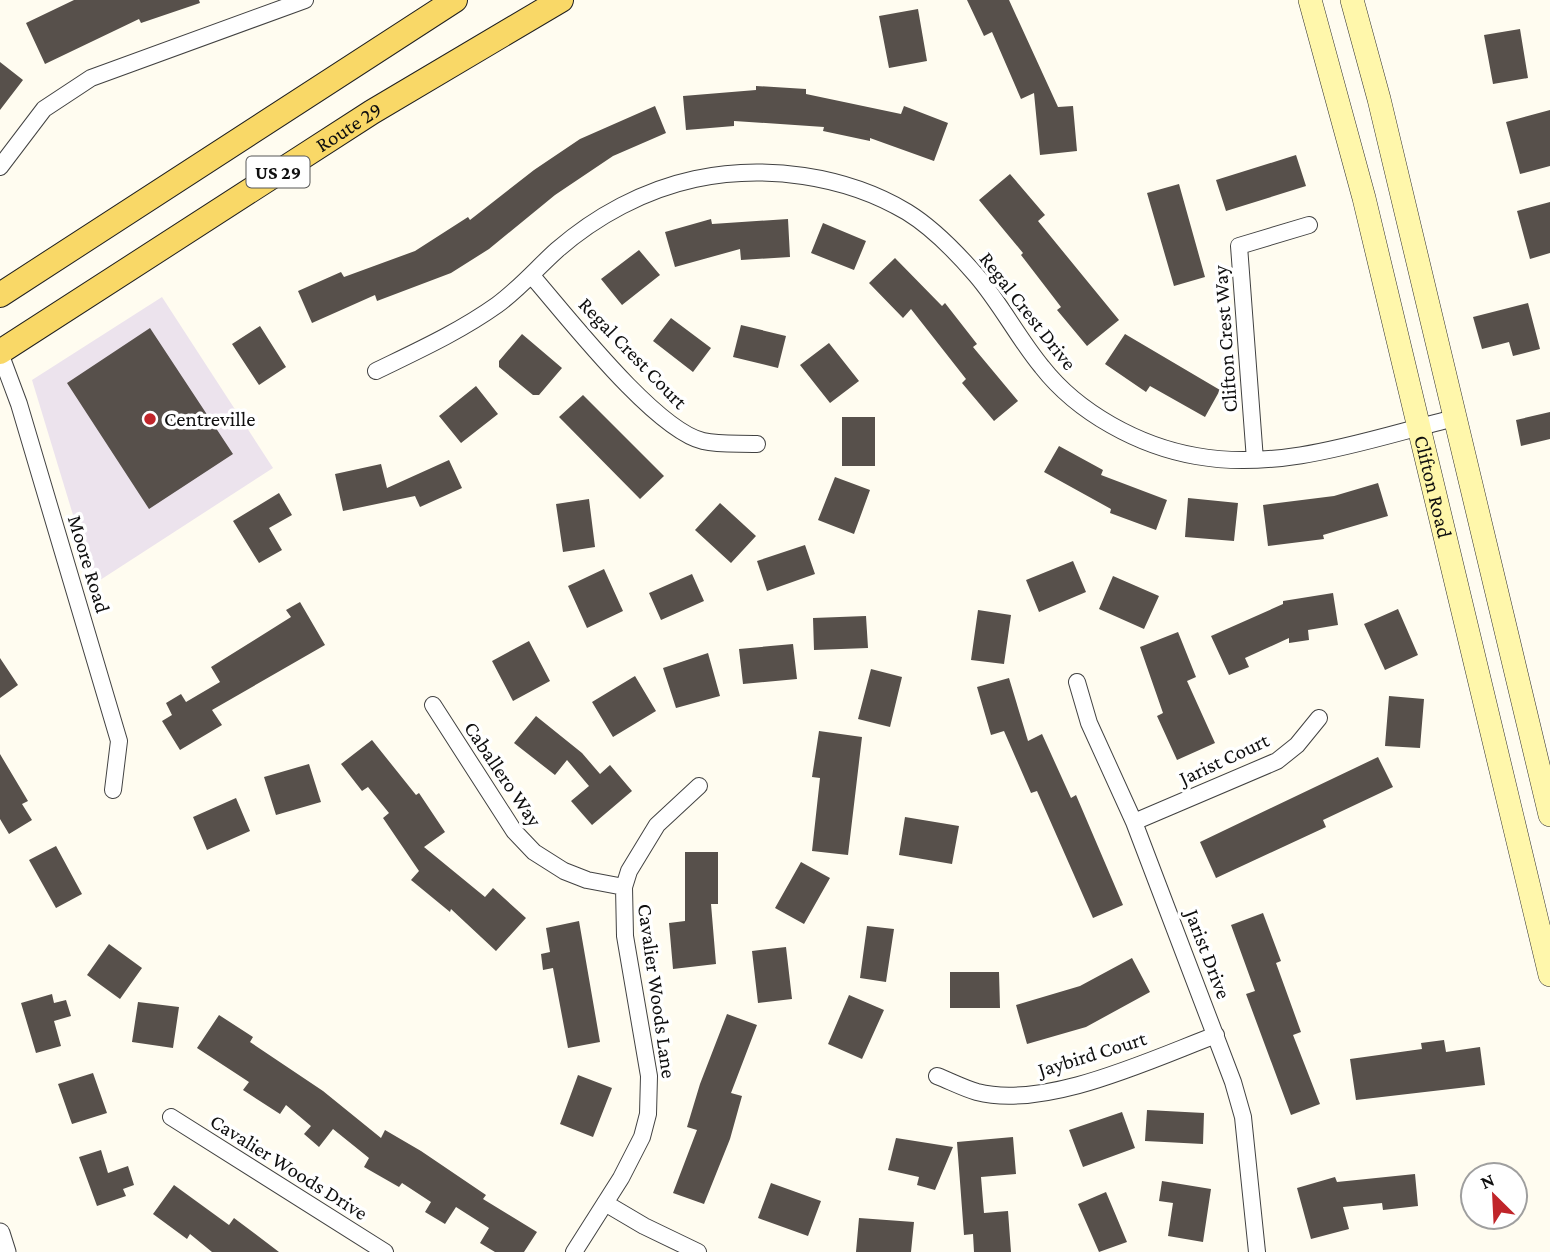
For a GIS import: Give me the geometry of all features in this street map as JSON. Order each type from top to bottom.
[{"type":"main road","name":"US 29","points":[[0,295],[455,0]]},
{"type":"main road","name":"Route 29","points":[[0,352],[372,112],[561,0]]},
{"type":"main road","name":"Clifton Road","points":[[1310,0],[1364,198],[1550,975]]},
{"type":"main road","name":"Clifton Road","points":[[1352,0],[1550,815]]},
{"type":"street","points":[[0,167],[44,109],[91,78],[305,0]]},
{"type":"street","name":"Regal Crest Drive","points":[[376,371],[449,336],[498,305],[587,225],[656,190],[736,173],[778,172],[821,179],[870,195],[908,213],[953,250],[995,298],[1045,371],[1090,411],[1145,442],[1197,457],[1255,460],[1296,457],[1455,418]]},
{"type":"street","name":"Clifton Crest Way","points":[[1255,460],[1240,246],[1308,225]]},
{"type":"street","name":"Regal Crest Court","points":[[532,276],[641,398],[676,428],[701,441],[757,444]]},
{"type":"street","name":"Moore Road","points":[[0,352],[23,416],[120,741],[113,790]]},
{"type":"street","name":"Jarist Drive","points":[[1077,682],[1089,723],[1134,822],[1216,1034],[1243,1117],[1257,1252]]},
{"type":"street","name":"Caballero Way","points":[[433,705],[514,831],[534,852],[564,871],[587,880],[624,887]]},
{"type":"street","name":"Jarist Court","points":[[1134,822],[1277,761],[1297,744],[1319,718]]},
{"type":"street","name":"Cavalier Woods Lane","points":[[574,1252],[642,1137],[650,1093],[625,936],[624,887],[629,871],[657,825],[699,786]]},
{"type":"street","name":"Jaybird Court","points":[[937,1076],[977,1092],[1031,1094],[1110,1075],[1216,1034]]},
{"type":"street","name":"Cavalier Woods Drive","points":[[171,1117],[385,1252]]},
{"type":"street","points":[[605,1203],[644,1226],[698,1252]]},
{"type":"street","points":[[0,1233],[6,1252]]},
{"type":"shaded area","points":[[162,297],[273,468],[94,584],[32,380]]},
{"type":"building","points":[[74,0],[199,0],[200,3],[141,23],[139,19],[45,64],[26,23]]},
{"type":"building","points":[[967,0],[1009,0],[1058,107],[1073,106],[1077,151],[1040,155],[1034,93],[1021,99],[992,32],[984,36]]},
{"type":"building","points":[[918,9],[927,61],[889,68],[879,16]]},
{"type":"building","points":[[1520,29],[1528,78],[1493,84],[1484,35]]},
{"type":"building","points":[[0,62],[23,80],[0,110]]},
{"type":"building","points":[[756,86],[806,89],[806,94],[901,114],[904,106],[948,123],[934,161],[870,138],[870,141],[823,131],[824,127],[734,121],[734,126],[686,130],[683,96],[756,90]]},
{"type":"building","points":[[655,106],[666,133],[613,156],[555,195],[489,249],[451,273],[377,301],[375,295],[312,323],[298,291],[341,272],[344,277],[415,251],[468,217],[470,220],[534,170],[580,139]]},
{"type":"building","points":[[1550,110],[1550,166],[1520,174],[1506,122]]},
{"type":"building","points":[[1296,155],[1306,186],[1226,211],[1216,180]]},
{"type":"building","points":[[1010,174],[1045,215],[1038,221],[1119,320],[1087,346],[1057,310],[1061,307],[1021,255],[1023,253],[979,200]]},
{"type":"building","points":[[1179,184],[1205,277],[1174,286],[1147,193]]},
{"type":"building","points":[[1550,202],[1550,253],[1530,259],[1517,211]]},
{"type":"building","points":[[711,219],[712,224],[788,219],[790,257],[741,260],[740,249],[675,267],[665,232]]},
{"type":"building","points":[[823,223],[866,241],[854,270],[811,253]]},
{"type":"building","points":[[639,250],[660,275],[622,305],[601,279]]},
{"type":"building","points":[[895,258],[942,306],[945,303],[977,344],[973,347],[1018,401],[994,421],[962,383],[966,379],[911,309],[903,318],[869,283]]},
{"type":"building","points":[[1528,303],[1540,349],[1513,356],[1509,342],[1482,349],[1473,317]]},
{"type":"building","points":[[671,318],[711,348],[693,372],[653,341]]},
{"type":"building","points":[[741,325],[786,336],[778,368],[733,357]]},
{"type":"building","points":[[260,326],[286,367],[259,385],[232,344]]},
{"type":"building","name":"Centreville","points":[[150,328],[233,454],[149,509],[67,383]]},
{"type":"building","points":[[522,334],[562,368],[539,395],[533,395],[499,367],[499,361]]},
{"type":"building","points":[[1125,334],[1220,390],[1205,417],[1150,386],[1146,392],[1105,364]]},
{"type":"building","points":[[829,343],[859,381],[830,403],[800,365]]},
{"type":"building","points":[[476,386],[498,414],[461,443],[439,416]]},
{"type":"building","points":[[583,395],[664,476],[640,499],[559,417]]},
{"type":"building","points":[[1550,412],[1550,439],[1521,446],[1516,420]]},
{"type":"building","points":[[842,417],[875,417],[875,466],[842,466]]},
{"type":"building","points":[[1059,446],[1103,470],[1101,475],[1167,500],[1156,530],[1110,513],[1111,509],[1044,472]]},
{"type":"building","points":[[449,460],[462,488],[420,507],[415,496],[343,511],[335,474],[381,464],[387,488]]},
{"type":"building","points":[[835,477],[870,490],[854,534],[818,520]]},
{"type":"building","points":[[1378,483],[1388,516],[1323,535],[1324,539],[1268,546],[1263,505],[1334,496]]},
{"type":"building","points":[[279,493],[292,515],[269,528],[282,550],[259,563],[233,521]]},
{"type":"building","points":[[1188,498],[1238,503],[1234,541],[1185,537]]},
{"type":"building","points":[[589,499],[595,547],[563,552],[556,504]]},
{"type":"building","points":[[720,503],[756,536],[731,563],[695,530]]},
{"type":"building","points":[[805,545],[815,574],[767,591],[757,561]]},
{"type":"building","points":[[1073,561],[1086,592],[1039,612],[1026,580]]},
{"type":"building","points":[[604,569],[623,611],[587,628],[568,586]]},
{"type":"building","points":[[692,574],[704,601],[661,620],[649,593]]},
{"type":"building","points":[[1113,576],[1159,596],[1144,629],[1099,609]]},
{"type":"building","points":[[1333,593],[1338,625],[1308,630],[1309,640],[1289,643],[1289,638],[1245,658],[1249,667],[1229,675],[1211,636],[1283,604],[1283,601]]},
{"type":"building","points":[[300,602],[325,645],[212,710],[222,725],[180,750],[162,721],[172,715],[166,703],[181,694],[186,702],[220,682],[211,667],[291,617],[286,610]]},
{"type":"building","points":[[1398,609],[1418,655],[1385,670],[1364,624]]},
{"type":"building","points":[[978,610],[1011,615],[1004,664],[971,660]]},
{"type":"building","points":[[866,616],[868,648],[814,650],[813,618]]},
{"type":"building","points":[[1178,632],[1196,677],[1187,681],[1215,743],[1177,760],[1157,716],[1163,713],[1140,647]]},
{"type":"building","points":[[529,641],[550,681],[513,701],[492,661]]},
{"type":"building","points":[[793,644],[797,679],[743,684],[739,649]]},
{"type":"building","points":[[708,653],[720,696],[676,708],[663,668]]},
{"type":"building","points":[[0,658],[18,685],[0,698]]},
{"type":"building","points":[[871,669],[902,677],[890,727],[858,719]]},
{"type":"building","points":[[635,676],[656,711],[613,737],[592,702]]},
{"type":"building","points":[[1009,678],[1028,741],[1042,734],[1071,798],[1076,795],[1123,905],[1093,918],[1037,791],[1031,793],[1004,731],[991,735],[977,687]]},
{"type":"building","points":[[1389,696],[1424,699],[1420,748],[1385,746]]},
{"type":"building","points":[[536,716],[582,753],[600,774],[610,765],[632,791],[592,825],[571,801],[589,786],[567,760],[555,775],[514,743]]},
{"type":"building","points":[[819,731],[862,737],[848,855],[812,851],[820,778],[812,777]]},
{"type":"building","points":[[372,740],[416,795],[419,793],[445,832],[424,847],[485,897],[493,888],[526,918],[496,951],[451,909],[450,912],[411,880],[419,871],[383,818],[389,813],[368,787],[362,791],[341,764]]},
{"type":"building","points":[[0,754],[28,801],[22,804],[32,820],[9,834],[0,819]]},
{"type":"building","points":[[1378,757],[1393,787],[1323,820],[1326,827],[1216,878],[1200,842]]},
{"type":"building","points":[[309,764],[321,802],[276,815],[264,777]]},
{"type":"building","points":[[236,798],[250,831],[207,850],[193,817]]},
{"type":"building","points":[[905,817],[959,826],[952,864],[899,855]]},
{"type":"building","points":[[56,846],[82,894],[56,908],[29,860]]},
{"type":"building","points":[[685,852],[718,852],[718,904],[711,904],[716,964],[673,969],[669,923],[685,921]]},
{"type":"building","points":[[801,862],[830,878],[804,924],[775,908]]},
{"type":"building","points":[[1263,913],[1281,961],[1276,963],[1301,1032],[1293,1035],[1320,1104],[1291,1115],[1246,994],[1255,991],[1231,925]]},
{"type":"building","points":[[579,921],[600,1042],[568,1048],[553,968],[543,970],[541,954],[550,952],[546,928]]},
{"type":"building","points":[[867,926],[894,929],[886,982],[860,978]]},
{"type":"building","points":[[109,944],[142,968],[120,999],[87,975]]},
{"type":"building","points":[[786,947],[792,999],[758,1003],[752,951]]},
{"type":"building","points":[[1132,958],[1150,992],[1086,1027],[1027,1044],[1016,1005],[1080,986]]},
{"type":"building","points":[[950,972],[999,972],[1000,1008],[950,1008]]},
{"type":"building","points":[[52,994],[54,1003],[66,1000],[71,1016],[54,1021],[61,1046],[36,1053],[21,1003]]},
{"type":"building","points":[[849,995],[884,1010],[862,1059],[828,1044]]},
{"type":"building","points":[[138,1002],[179,1007],[173,1048],[132,1042]]},
{"type":"building","points":[[727,1014],[757,1025],[731,1093],[742,1096],[730,1139],[704,1204],[673,1193],[697,1130],[687,1127]]},
{"type":"building","points":[[219,1015],[253,1037],[250,1042],[323,1091],[381,1138],[385,1130],[421,1151],[486,1195],[483,1199],[537,1232],[524,1252],[495,1252],[480,1243],[489,1228],[456,1207],[445,1224],[425,1212],[431,1202],[402,1183],[399,1187],[364,1167],[369,1158],[333,1129],[319,1147],[304,1134],[311,1126],[286,1105],[280,1114],[243,1090],[249,1082],[197,1048]]},
{"type":"building","points":[[1444,1040],[1446,1052],[1480,1047],[1485,1085],[1356,1100],[1350,1059],[1422,1049],[1421,1043]]},
{"type":"building","points":[[93,1073],[107,1113],[72,1124],[58,1084]]},
{"type":"building","points":[[578,1075],[612,1088],[593,1137],[560,1124]]},
{"type":"building","points":[[1147,1110],[1204,1113],[1203,1144],[1145,1141]]},
{"type":"building","points":[[1122,1112],[1135,1148],[1083,1167],[1069,1130]]},
{"type":"building","points":[[1013,1137],[1016,1174],[981,1177],[984,1213],[1008,1211],[1011,1252],[974,1252],[973,1234],[964,1235],[957,1142]]},
{"type":"building","points":[[896,1138],[953,1147],[935,1190],[917,1185],[919,1177],[888,1170]]},
{"type":"building","points":[[101,1150],[108,1173],[128,1166],[134,1185],[123,1189],[126,1196],[97,1206],[79,1157]]},
{"type":"building","points":[[1415,1174],[1418,1206],[1383,1210],[1382,1203],[1343,1207],[1349,1229],[1311,1239],[1297,1188],[1335,1177],[1337,1182]]},
{"type":"building","points":[[1162,1181],[1211,1189],[1203,1242],[1168,1236],[1173,1203],[1159,1201]]},
{"type":"building","points":[[771,1183],[821,1201],[808,1236],[758,1218]]},
{"type":"building","points":[[174,1185],[229,1225],[234,1218],[279,1252],[212,1252],[190,1234],[187,1239],[153,1214]]},
{"type":"building","points":[[1106,1192],[1127,1242],[1099,1252],[1078,1204]]},
{"type":"building","points":[[859,1218],[914,1222],[911,1252],[856,1252]]},
{"type":"place","name":"Centreville","points":[[150,419]]}]
